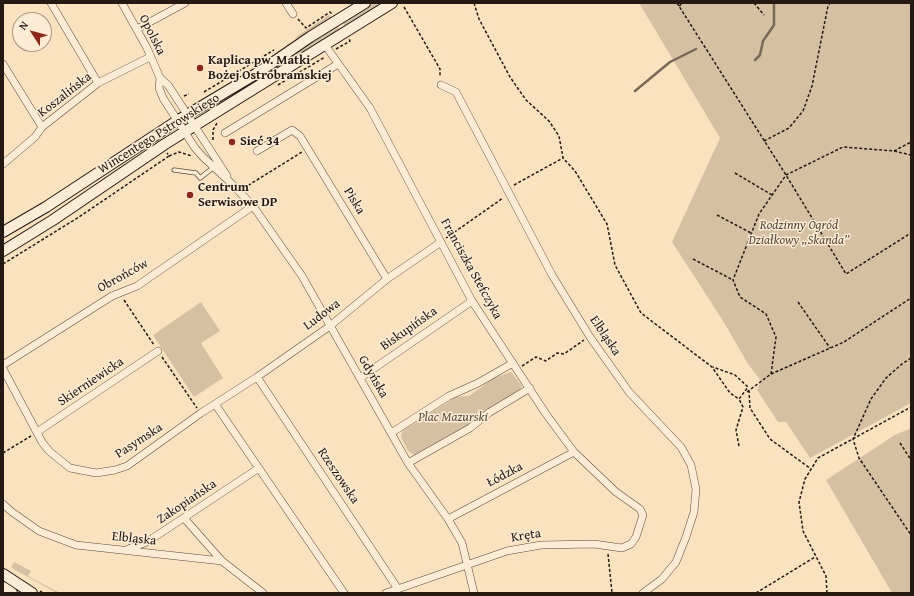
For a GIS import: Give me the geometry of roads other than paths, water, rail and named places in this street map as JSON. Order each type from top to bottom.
[{"type":"main road","name":"Wincentego Pstrowskiego","points":[[3,232],[46,207],[177,121],[259,72],[365,3]]},
{"type":"main road","name":"Wincentego Pstrowskiego","points":[[3,251],[53,220],[184,132],[327,49],[345,32],[392,3]]},
{"type":"main road","points":[[3,574],[32,593]]},
{"type":"main road","points":[[3,587],[12,593]]},
{"type":"street","points":[[51,3],[98,83]]},
{"type":"street","name":"Opolska","points":[[122,3],[137,29],[160,78],[168,85],[188,115]]},
{"type":"street","points":[[137,29],[185,3]]},
{"type":"street","points":[[286,3],[293,14]]},
{"type":"street","name":"Franciszka Stefczyka","points":[[327,49],[370,108],[472,300],[546,414],[574,452],[595,473],[634,505]]},
{"type":"street","name":"Koszalińska","points":[[3,164],[35,137],[42,128],[98,83],[150,57]]},
{"type":"street","points":[[3,64],[5,72],[42,128]]},
{"type":"street","points":[[225,133],[338,64]]},
{"type":"street","name":"Opolska","points":[[160,78],[160,88],[163,98],[184,132]]},
{"type":"street","name":"Elbląska","points":[[441,85],[456,92],[552,274],[590,337],[629,392],[680,447],[691,465],[696,489],[694,512],[676,562],[662,579],[643,593]]},
{"type":"street","name":"Gdyńska","points":[[188,115],[231,183]]},
{"type":"street","name":"Piska","points":[[257,151],[292,130],[300,136],[387,278]]},
{"type":"street","name":"Gdyńska","points":[[184,132],[198,152],[253,206],[302,276],[408,463],[448,519],[462,542],[474,593]]},
{"type":"street","name":"Obrońców","points":[[3,365],[112,296],[137,286],[253,206]]},
{"type":"street","name":"Ludowa","points":[[215,404],[330,326],[387,278],[441,242]]},
{"type":"street","name":"Biskupińska","points":[[360,378],[472,300]]},
{"type":"street","name":"Skierniewicka","points":[[37,432],[158,351]]},
{"type":"street","points":[[391,433],[449,396],[478,383],[513,363]]},
{"type":"street","name":"Pasymska","points":[[3,369],[49,451],[70,468],[86,472],[106,473],[127,466],[215,404]]},
{"type":"street","name":"Rzeszowska","points":[[257,376],[398,589]]},
{"type":"street","points":[[408,463],[470,428],[490,412],[530,388]]},
{"type":"street","points":[[215,404],[344,593]]},
{"type":"street","name":"Łódzka","points":[[448,519],[574,452]]},
{"type":"street","name":"Zakopiańska","points":[[126,549],[147,542],[259,468]]},
{"type":"street","name":"Elbląska","points":[[3,504],[39,531],[76,545],[126,549],[222,561]]},
{"type":"street","name":"Kręta","points":[[386,593],[507,551],[541,545],[587,544],[622,548],[630,544],[636,537],[643,515],[634,505]]},
{"type":"street","points":[[184,518],[222,561],[263,593]]},
{"type":"lane","points":[[174,170],[196,173],[200,178],[214,167]]},
{"type":"waterway","points":[[755,60],[760,55],[763,41],[774,25],[774,3]]},
{"type":"waterway","points":[[635,91],[670,62],[696,49]]},
{"type":"place","name":"Kaplica pw. Matki Bożej Ostrobramskiej","points":[[200,68]]},
{"type":"place","name":"Sieć 34","points":[[232,142]]},
{"type":"place","name":"Centrum Serwisowe DP","points":[[190,195]]},
{"type":"park label","name":"Rodzinny Ogród Działkowy „Skanda”","points":[[799,234]]},
{"type":"park label","name":"Plac Mazurski","points":[[453,418]]}]
